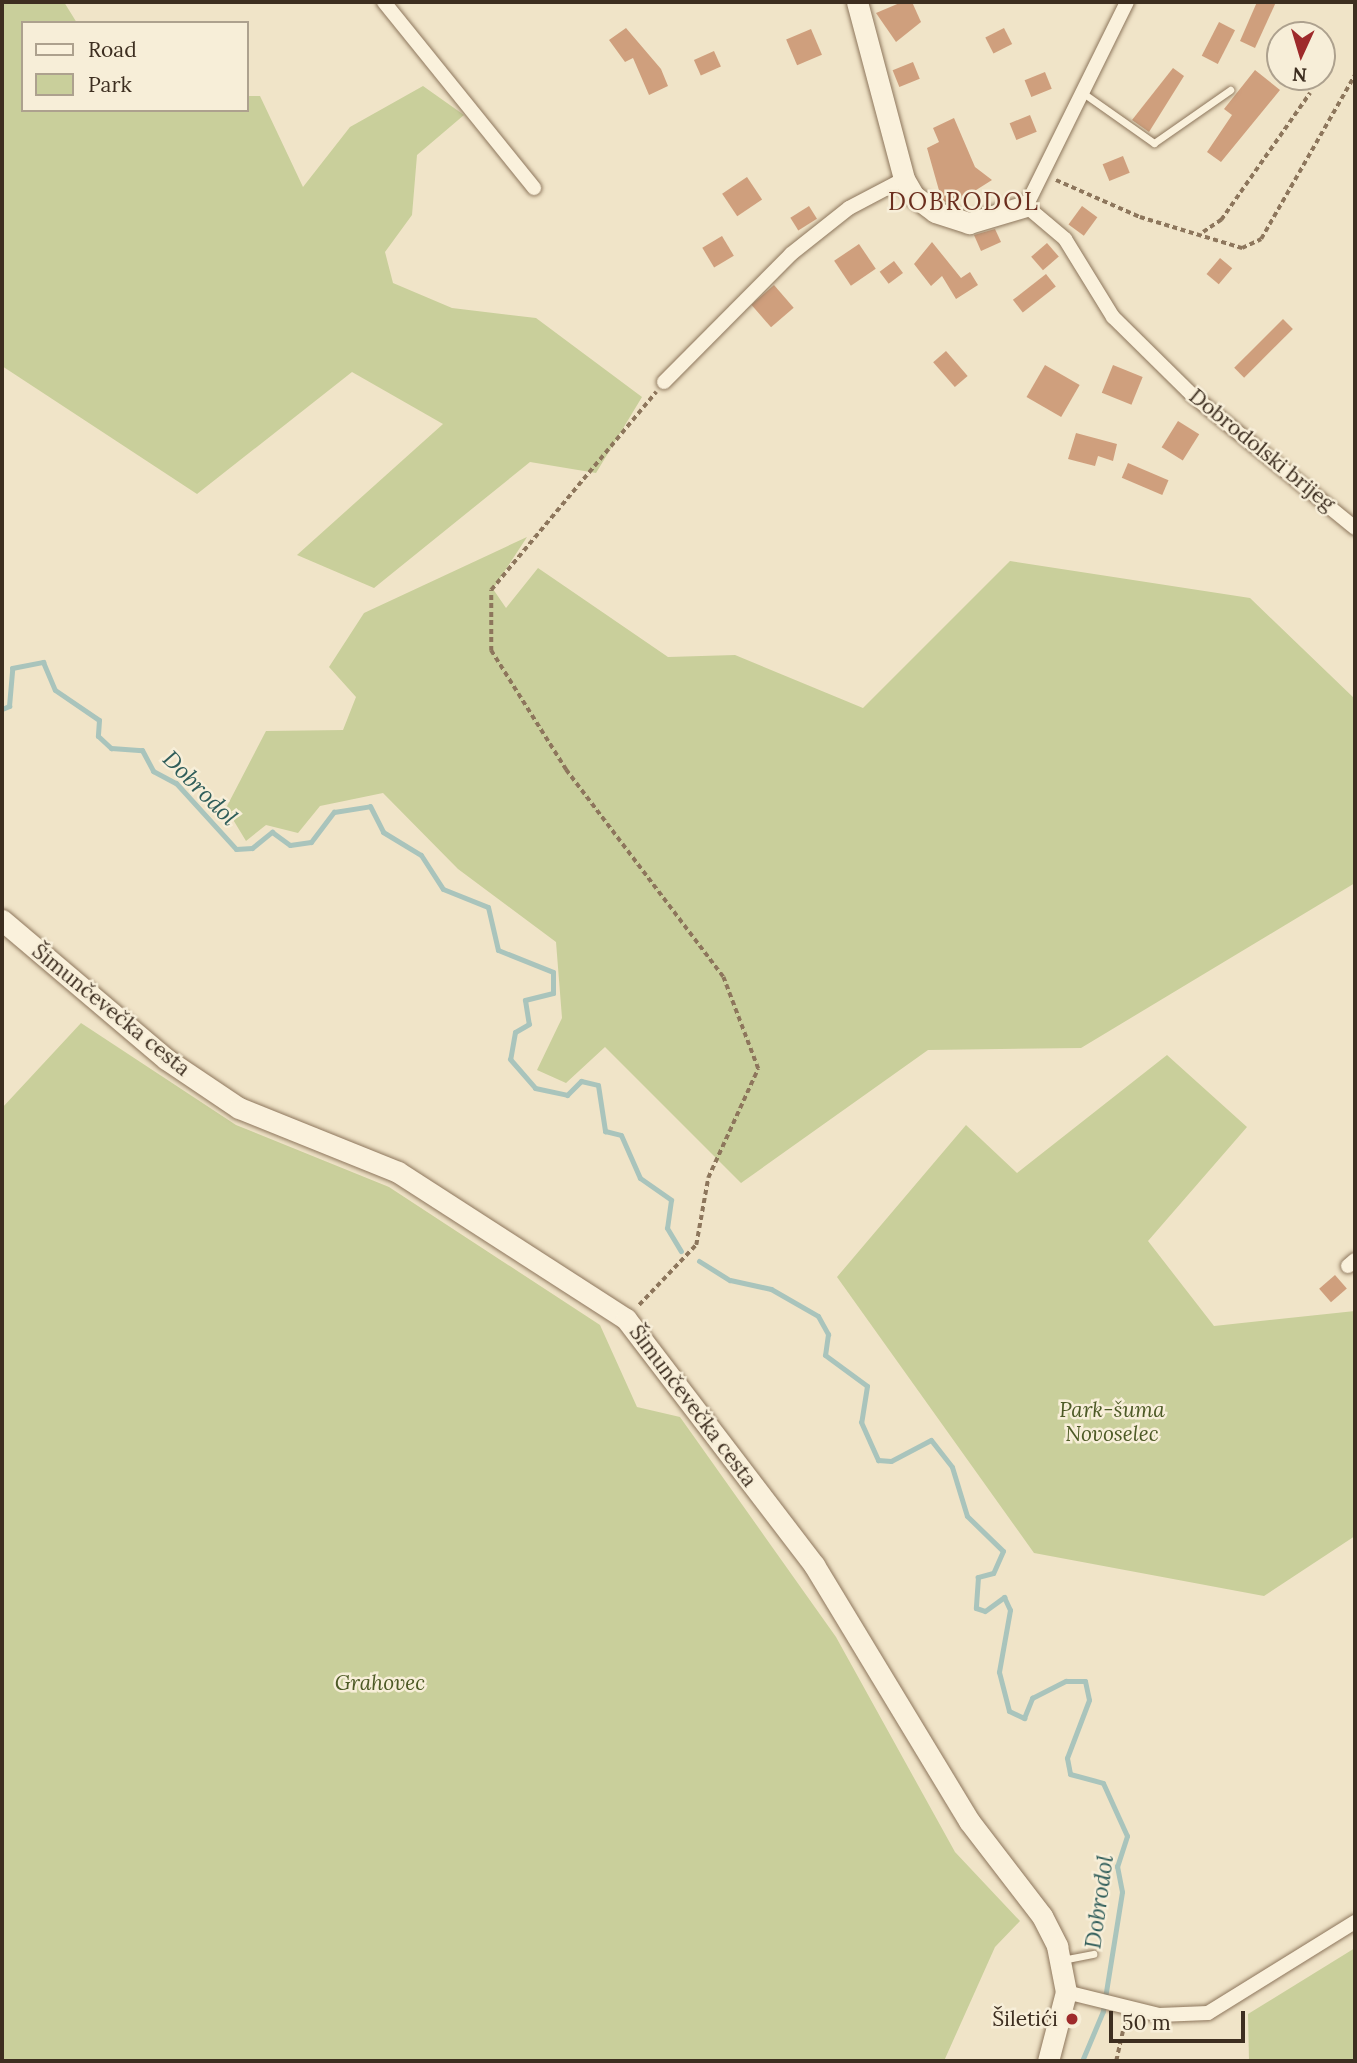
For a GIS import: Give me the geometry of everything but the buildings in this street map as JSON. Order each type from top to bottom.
[{"type":"street","points":[[384,2],[534,188]]},
{"type":"street","points":[[857,2],[904,179],[914,196],[955,221],[1027,206],[1127,2]]},
{"type":"street","points":[[664,382],[792,254],[849,208],[904,179]]},
{"type":"street","name":"Dobrodolski brijeg","points":[[1027,206],[1065,239],[1113,317],[1192,395],[1355,528]]},
{"type":"street","name":"Šimunčevečka cesta","points":[[2,920],[166,1059],[239,1108],[398,1172],[626,1319],[814,1565],[969,1821],[1042,1916],[1061,1960],[1066,1992],[1048,2061]]},
{"type":"street","points":[[1066,1992],[1122,2007],[1181,2017],[1208,2012],[1355,1922]]},
{"type":"lane","points":[[1083,93],[1154,143],[1230,90]]},
{"type":"lane","points":[[1061,1960],[1093,1954]]},
{"type":"path","points":[[1045,174],[1140,217],[1203,232],[1242,248],[1261,239],[1355,75]]},
{"type":"path","points":[[1203,232],[1221,220],[1310,93]]},
{"type":"path","points":[[626,1319],[696,1245],[708,1178],[758,1069],[723,977],[566,770],[491,651],[491,590],[664,382]]},
{"type":"path","points":[[1116,2061],[1122,2007]]},
{"type":"green space","points":[[2,2],[64,2],[76,21],[21,21],[21,112],[248,112],[248,96],[260,96],[303,187],[350,127],[423,86],[464,115],[417,155],[412,215],[385,252],[393,283],[452,308],[536,318],[642,397],[596,473],[530,462],[374,588],[297,555],[443,424],[352,372],[197,494],[2,366]]},
{"type":"green space","points":[[527,537],[493,589],[506,608],[538,568],[668,657],[735,655],[863,708],[1010,561],[1250,598],[1355,699],[1355,883],[1081,1048],[928,1050],[741,1183],[605,1047],[566,1083],[537,1070],[562,1018],[556,942],[458,869],[383,793],[320,806],[298,833],[266,825],[246,841],[226,808],[266,731],[343,730],[356,697],[329,667],[364,613]]},
{"type":"green space","name":"Grahovec","points":[[81,1023],[236,1125],[389,1187],[600,1325],[637,1407],[680,1417],[836,1637],[955,1852],[1020,1921],[995,1947],[944,2061],[2,2061],[2,1108]]},
{"type":"green space","name":"Park-šuma Novoselec","points":[[1167,1055],[1247,1127],[1148,1241],[1214,1326],[1355,1311],[1355,1536],[1264,1596],[1034,1553],[837,1277],[966,1125],[1017,1173]]},
{"type":"green space","points":[[1355,1948],[1355,2061],[1249,2061],[1248,2014]]},
{"type":"waterway","name":"Dobrodol","points":[[2,709],[9,706],[12,668],[43,662],[55,690],[99,720],[98,736],[111,748],[142,750],[153,771],[176,783],[236,849],[252,848],[272,832],[290,845],[311,842],[334,812],[370,806],[383,832],[421,855],[443,889],[488,907],[498,950],[553,972],[553,993],[525,1000],[529,1024],[515,1032],[510,1059],[535,1088],[567,1095],[581,1081],[598,1085],[605,1131],[621,1135],[640,1178],[671,1200],[667,1228],[681,1251]]},
{"type":"waterway","name":"Dobrodol","points":[[699,1261],[730,1280],[771,1289],[818,1316],[828,1334],[825,1355],[867,1386],[861,1422],[878,1460],[891,1461],[931,1440],[952,1467],[967,1516],[1003,1551],[993,1573],[978,1577],[976,1608],[985,1611],[1004,1597],[1010,1610],[999,1672],[1009,1711],[1024,1718],[1032,1698],[1066,1681],[1085,1681],[1089,1700],[1067,1758],[1070,1774],[1103,1783],[1127,1836],[1117,1866],[1122,1892],[1103,2011],[1082,2061]]},
{"type":"place","name":"Šiletići","points":[[1072,2019]]},
{"type":"district","name":"DOBRODOL","points":[[964,202]]}]
